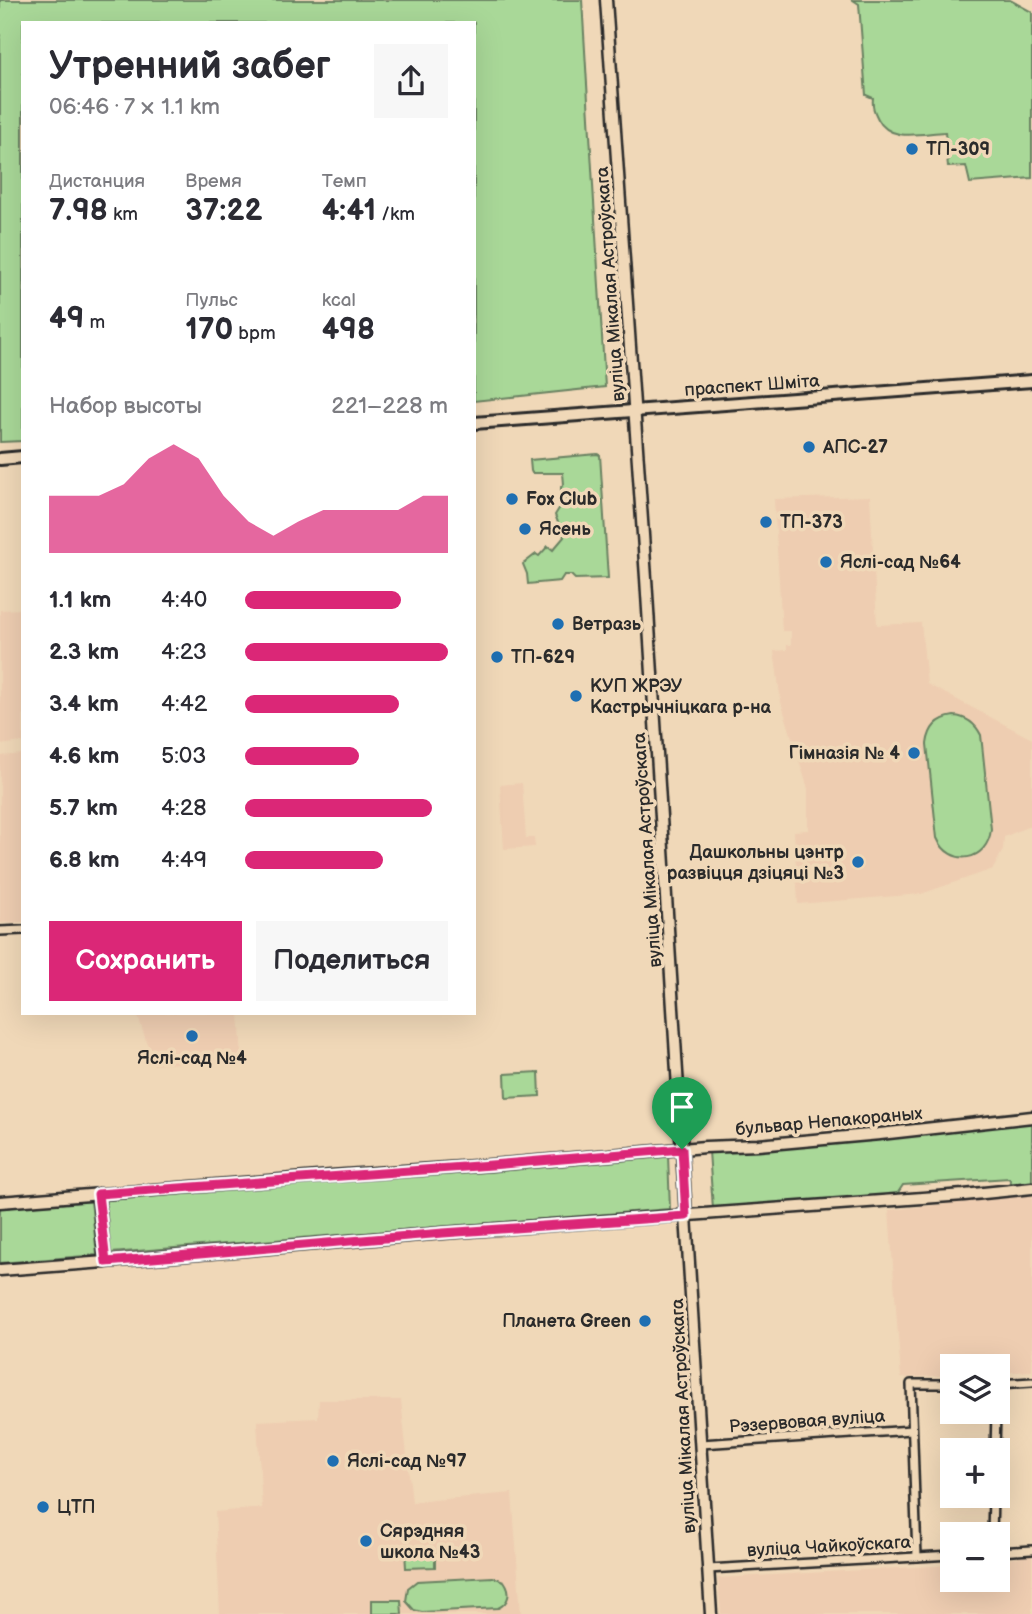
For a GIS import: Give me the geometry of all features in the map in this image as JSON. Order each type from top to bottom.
[{"type":"main road","name":"вуліца Мікалая Астроўскага","points":[[606,0],[711,1614]]},
{"type":"main road","name":"праспект Шміта","points":[[476,423],[1032,381]]},
{"type":"main road","points":[[0,459],[21,457]]},
{"type":"main road","name":"бульвар Непакораных","points":[[0,1202],[758,1145],[1032,1117]]},
{"type":"main road","points":[[0,1270],[1032,1188]]},
{"type":"main road","points":[[98,1194],[106,1262]]},
{"type":"street","points":[[0,931],[21,930]]},
{"type":"street","points":[[1010,1383],[1032,1381]]},
{"type":"street","name":"Рэзервовая вуліца","points":[[701,1444],[912,1430],[911,1384],[940,1384]]},
{"type":"street","points":[[912,1430],[917,1557]]},
{"type":"street","points":[[1010,1551],[1032,1550]]},
{"type":"street","name":"вуліца Чайкоўскага","points":[[708,1569],[940,1556]]},
{"type":"shaded area","name":"Гімназія № 4","points":[[870,496],[877,625],[921,623],[927,684],[1032,739],[1032,825],[1004,837],[1003,850],[993,869],[921,894],[798,904],[794,831],[808,830],[808,789],[781,702],[774,651],[787,650],[787,645],[791,645],[791,631],[782,631],[774,499]]},
{"type":"shaded area","points":[[21,609],[21,742],[0,745],[0,610]]},
{"type":"shaded area","points":[[21,754],[21,922],[0,923],[0,756]]},
{"type":"shaded area","points":[[522,783],[526,838],[534,838],[535,847],[504,849],[500,785]]},
{"type":"shaded area","name":"Яслі-сад №4","points":[[138,1015],[239,1015],[242,1058],[154,1065]]},
{"type":"shaded area","points":[[1032,1195],[1032,1371],[1010,1372],[1010,1354],[940,1354],[940,1376],[901,1378],[889,1210]]},
{"type":"shaded area","name":"Сярэдняя школа №43","points":[[319,1400],[401,1400],[412,1502],[512,1493],[521,1614],[220,1614],[215,1512],[262,1508],[257,1421],[318,1418]]},
{"type":"shaded area","points":[[1032,1555],[1032,1614],[721,1614],[718,1578],[940,1566],[940,1592],[1010,1592],[1010,1559]]},
{"type":"green space","points":[[0,0],[582,0],[605,387],[476,401],[476,21],[21,21],[21,441],[0,442]]},
{"type":"green space","points":[[853,0],[1010,0],[1032,12],[1032,178],[970,183],[966,166],[948,167],[945,132],[907,135],[890,131],[883,126],[874,111],[873,98],[866,95],[859,4]]},
{"type":"green space","points":[[600,455],[608,578],[575,579],[571,575],[564,575],[560,581],[528,584],[523,564],[536,554],[539,556],[548,546],[553,550],[564,537],[555,515],[565,499],[561,491],[564,484],[563,473],[532,473],[530,460]]},
{"type":"green space","points":[[954,716],[970,721],[981,735],[991,829],[983,849],[968,857],[951,854],[937,838],[927,744],[935,725]]},
{"type":"green space","points":[[539,1072],[540,1096],[506,1098],[505,1074]]},
{"type":"green space","points":[[1032,1123],[1032,1183],[1012,1185],[1009,1178],[903,1185],[897,1194],[713,1209],[709,1151]]},
{"type":"green space","points":[[668,1155],[670,1209],[111,1253],[105,1200]]},
{"type":"green space","points":[[91,1201],[97,1255],[0,1263],[0,1208]]},
{"type":"green space","points":[[435,1550],[435,1567],[406,1568],[405,1551]]},
{"type":"green space","points":[[493,1577],[504,1581],[509,1593],[507,1600],[498,1608],[422,1612],[414,1610],[406,1601],[408,1588],[417,1581]]},
{"type":"green space","points":[[372,1600],[401,1600],[402,1614],[372,1614]]},
{"type":"place","name":"ТП-309","points":[[912,149]]},
{"type":"place","name":"АПС-27","points":[[809,447]]},
{"type":"place","name":"Fox Club","points":[[512,499]]},
{"type":"place","name":"ТП-373","points":[[766,522]]},
{"type":"place","name":"Ясень","points":[[525,529]]},
{"type":"place","name":"Яслі-сад №64","points":[[826,562]]},
{"type":"place","name":"Ветразь","points":[[558,624]]},
{"type":"place","name":"ТП-629","points":[[497,657]]},
{"type":"place","name":"КУП ЖРЭУ Кастрычніцкага р-на","points":[[576,696]]},
{"type":"place","name":"Гімназія № 4","points":[[914,753]]},
{"type":"place","name":"Дашкольны цэнтр развіцця дзіцяці №3","points":[[858,862]]},
{"type":"place","name":"Яслі-сад №4","points":[[192,1036]]},
{"type":"place","name":"Планета Green","points":[[645,1321]]},
{"type":"place","name":"Яслі-сад №97","points":[[333,1461]]},
{"type":"place","name":"ЦТП","points":[[43,1507]]},
{"type":"place","name":"Сярэдняя школа №43","points":[[366,1541]]},
{"type":"route","points":[[682,1149],[686,1216],[278,1246],[106,1262],[98,1194],[682,1149]]}]
